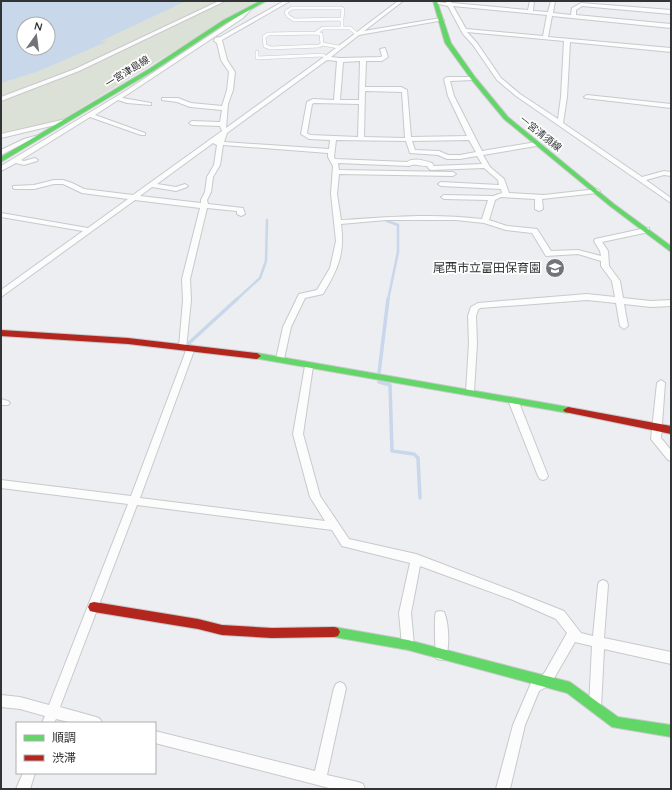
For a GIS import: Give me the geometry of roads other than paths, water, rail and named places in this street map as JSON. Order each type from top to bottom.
[{"type":"main road","name":"一宮津島線","points":[[1,160],[151,70],[224,22],[264,1]]},
{"type":"main road","name":"一宮清須線","points":[[435,2],[448,43],[473,78],[506,118],[536,144],[671,250]]},
{"type":"main road","points":[[1,333],[128,341],[280,359],[309,366],[470,392],[671,430]]},
{"type":"main road","points":[[94,607],[198,624],[222,630],[272,633],[298,631],[333,632],[408,645],[570,688],[616,723],[671,731]]},
{"type":"street","points":[[1,99],[77,70],[222,1]]},
{"type":"street","points":[[218,40],[288,1]]},
{"type":"street","points":[[1,294],[208,143],[224,127],[326,58],[400,1]]},
{"type":"street","points":[[530,12],[532,1]]},
{"type":"street","points":[[544,38],[553,1]]},
{"type":"street","points":[[630,1],[630,8]]},
{"type":"street","points":[[435,2],[573,16],[638,25],[671,26]]},
{"type":"street","points":[[449,3],[464,30],[498,78],[518,95],[641,178],[671,201]]},
{"type":"street","points":[[573,16],[574,9],[581,4],[598,3],[671,12]]},
{"type":"street","points":[[1,168],[117,98],[248,12],[250,8]]},
{"type":"street","points":[[357,34],[441,20]]},
{"type":"street","points":[[51,718],[134,501],[187,348],[186,279],[204,206],[204,200],[208,192],[210,177],[218,165],[224,127],[225,108],[230,90],[232,72],[224,60],[218,40],[216,41],[222,31],[221,29]]},
{"type":"street","points":[[464,30],[671,50]]},
{"type":"street","points":[[560,123],[564,97],[567,40]]},
{"type":"street","points":[[326,58],[340,60],[382,59],[385,57],[383,49]]},
{"type":"street","points":[[175,69],[176,59]]},
{"type":"street","points":[[360,139],[363,59]]},
{"type":"street","points":[[337,101],[340,60]]},
{"type":"street","points":[[473,78],[447,79],[455,107],[479,153],[491,172],[501,179],[505,191]]},
{"type":"street","points":[[362,89],[401,89],[405,91],[408,139],[412,152],[439,153],[450,158],[536,144]]},
{"type":"street","points":[[587,97],[671,106]]},
{"type":"street","points":[[117,98],[148,104]]},
{"type":"street","points":[[164,98],[178,100],[190,105],[225,108]]},
{"type":"street","points":[[361,102],[313,101],[309,103],[304,134],[309,138],[472,138]]},
{"type":"street","points":[[92,113],[106,115]]},
{"type":"street","points":[[92,113],[143,134]]},
{"type":"street","points":[[1,136],[68,121]]},
{"type":"street","points":[[192,123],[224,127]]},
{"type":"street","points":[[1,153],[26,140],[39,137]]},
{"type":"street","points":[[280,359],[287,327],[302,296],[320,292],[334,268],[340,242],[339,222],[334,194],[336,172],[331,157],[333,138]]},
{"type":"street","points":[[208,143],[332,151]]},
{"type":"street","points":[[15,160],[24,163],[35,160]]},
{"type":"street","points":[[333,161],[409,164],[410,162],[421,162],[422,164],[430,164],[431,168],[487,166]]},
{"type":"street","points":[[336,172],[453,174]]},
{"type":"street","points":[[641,178],[664,173],[671,174]]},
{"type":"street","points":[[15,187],[34,187],[54,182],[63,182],[82,191],[241,209],[241,214]]},
{"type":"street","points":[[441,184],[505,191],[538,197],[564,196],[596,191]]},
{"type":"street","points":[[150,185],[176,189],[185,186]]},
{"type":"street","points":[[485,221],[492,199],[505,191]]},
{"type":"street","points":[[444,197],[494,198]]},
{"type":"street","points":[[538,197],[539,209]]},
{"type":"street","points":[[1,215],[89,230]]},
{"type":"street","points":[[339,222],[421,217],[485,221],[506,228],[534,231],[549,254],[563,251],[587,254],[590,257],[605,259]]},
{"type":"street","points":[[624,326],[618,300],[616,281],[605,266],[604,251],[598,241],[646,230]]},
{"type":"street","points":[[470,392],[473,343],[472,316],[474,309],[478,306],[587,297],[651,304],[671,303]]},
{"type":"street","points":[[309,366],[298,434],[315,497],[333,526],[346,543],[416,559],[517,597],[560,616],[578,638],[671,658]]},
{"type":"street","points":[[661,383],[656,439],[671,457]]},
{"type":"street","points":[[513,400],[543,476]]},
{"type":"street","points":[[1,484],[333,526]]},
{"type":"street","points":[[408,645],[405,613],[416,559]]},
{"type":"street","points":[[595,707],[598,642],[603,585]]},
{"type":"street","points":[[440,616],[442,634],[441,655]]},
{"type":"street","points":[[502,789],[520,725],[535,687],[544,682],[549,676],[574,632]]},
{"type":"street","points":[[320,778],[340,688]]},
{"type":"street","points":[[1,701],[20,703],[51,718],[87,722]]},
{"type":"street","points":[[156,738],[320,778],[358,789]]},
{"type":"street","points":[[23,789],[29,774]]},
{"type":"lane","points":[[342,19],[294,20],[288,16],[286,12],[292,8],[341,8],[342,19],[342,28]]},
{"type":"lane","points":[[316,33],[323,28],[342,28],[353,29],[357,34]]},
{"type":"lane","points":[[322,44],[320,34],[316,33],[268,34],[264,37],[265,46],[270,48],[320,46],[322,44],[339,47]]},
{"type":"lane","points":[[257,52],[257,58],[323,55],[326,58]]},
{"type":"water","points":[[1,1],[186,1],[99,42],[107,41],[106,42],[39,71],[1,83]]},
{"type":"waterway","points":[[236,300],[260,278],[266,261],[267,220]]},
{"type":"waterway","points":[[387,221],[398,225],[398,252],[388,300]]},
{"type":"waterway","points":[[189,343],[237,299]]},
{"type":"waterway","points":[[379,373],[388,299]]},
{"type":"waterway","points":[[379,382],[390,385],[392,451],[414,454],[418,458],[420,498]]},
{"type":"place","name":"尾西市立富田保育園","points":[[555,268]]}]
